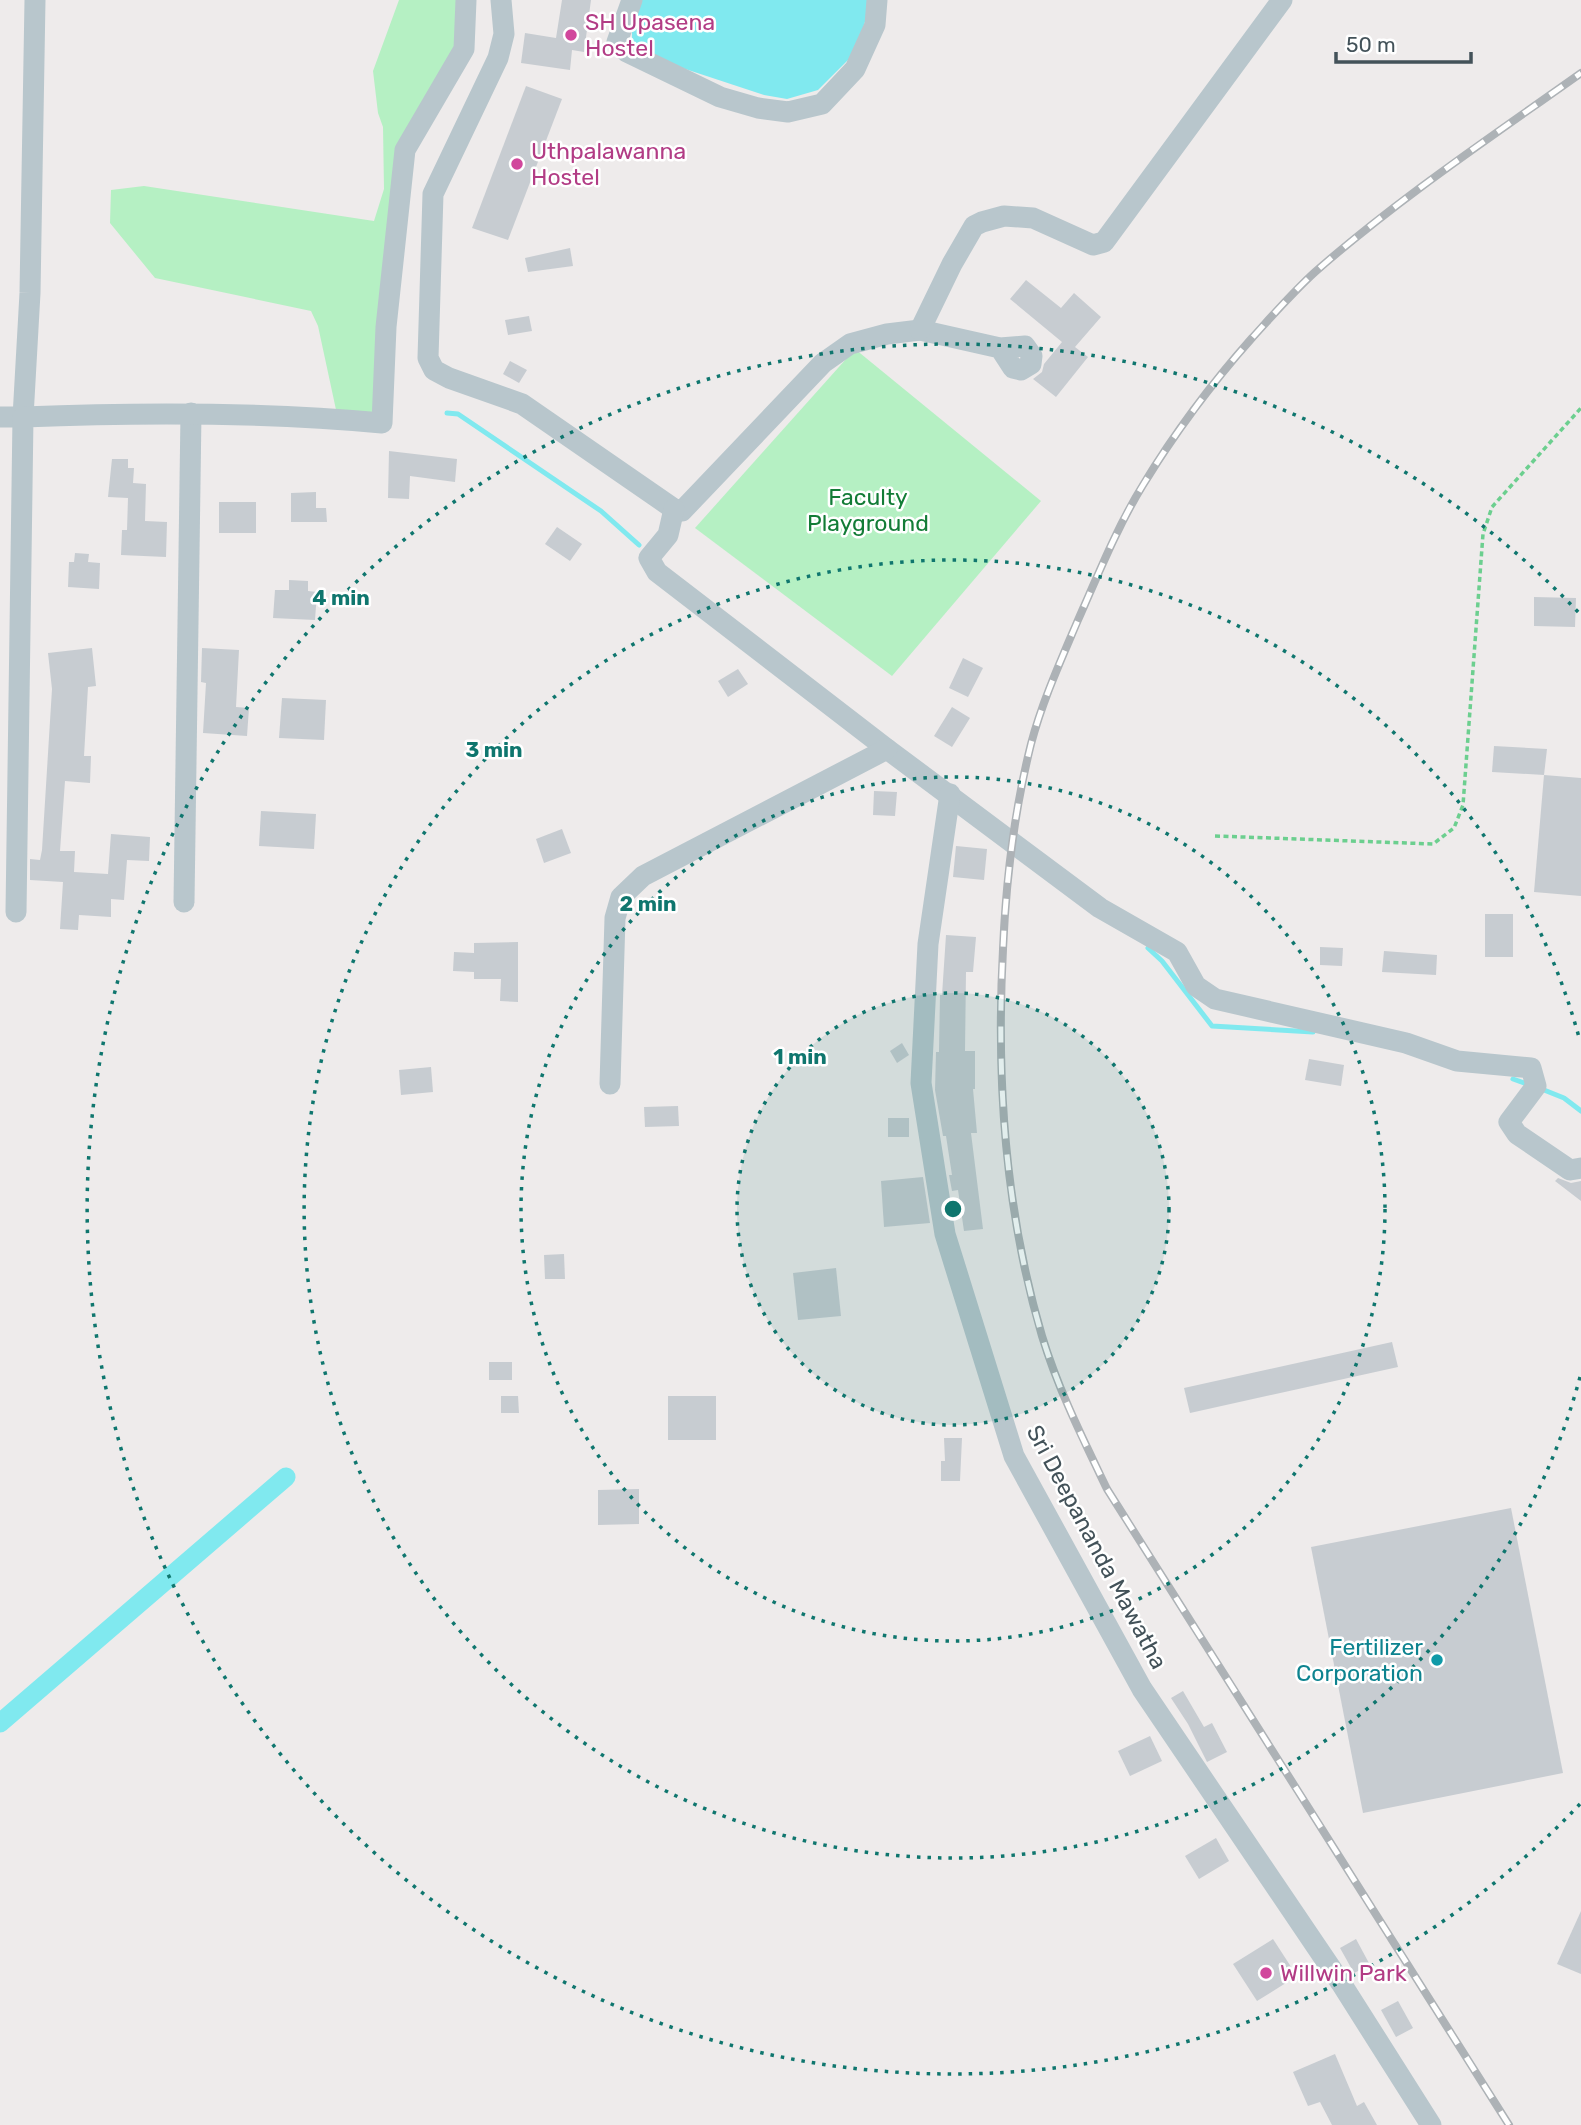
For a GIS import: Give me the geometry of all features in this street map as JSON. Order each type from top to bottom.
[{"type":"street","points":[[16,912],[23,417],[30,293],[35,0]]},
{"type":"street","points":[[0,416],[191,413],[382,423],[386,327],[405,150],[464,49],[466,0]]},
{"type":"street","points":[[501,0],[504,34],[498,58],[433,194],[428,358],[434,369],[449,378],[522,404],[674,509],[682,511],[823,363],[850,344],[887,334],[920,330],[1000,348]]},
{"type":"street","points":[[632,0],[617,42],[627,52],[720,97],[758,108],[788,112],[822,104],[855,69],[875,25],[877,0]]},
{"type":"street","points":[[920,330],[974,226],[982,222],[1004,216],[1033,218],[1093,246],[1104,242],[1282,0]]},
{"type":"street","points":[[184,902],[191,413]]},
{"type":"street","points":[[674,509],[668,535],[649,558],[657,572],[1100,908],[1177,952],[1196,986],[1215,999],[1406,1043],[1457,1061],[1531,1068],[1532,1091],[1509,1122],[1517,1134],[1570,1170],[1581,1168]]},
{"type":"street","points":[[610,1084],[615,918],[621,897],[643,876],[887,749]]},
{"type":"street","name":"Sri Deepananda Mawatha","points":[[950,794],[928,944],[921,1083],[945,1234],[1014,1456],[1142,1689],[1341,1983],[1431,2125]]},
{"type":"path","points":[[1215,835],[1433,844],[1454,828],[1463,805],[1483,534],[1492,507],[1581,408]]},
{"type":"green space","points":[[399,0],[466,0],[464,49],[405,150],[382,423],[338,419],[318,326],[311,311],[155,278],[110,223],[111,190],[144,186],[374,221],[384,189],[383,127],[378,113],[373,71]]},
{"type":"green space","name":"Faculty Playground","points":[[855,349],[1041,501],[892,676],[695,528]]},
{"type":"water","points":[[642,0],[872,0],[855,53],[818,90],[787,99],[764,95],[658,60],[640,50],[632,39],[632,22]]},
{"type":"building","name":"SH Upasena Hostel","points":[[562,0],[591,0],[584,52],[572,50],[570,70],[521,63],[525,33],[556,38]]},
{"type":"building","name":"Uthpalawanna Hostel","points":[[526,86],[562,99],[508,240],[472,228]]},
{"type":"building","points":[[570,248],[573,266],[528,272],[525,258]]},
{"type":"building","points":[[1026,280],[1061,308],[1074,293],[1101,317],[1075,347],[1088,357],[1056,397],[1033,379],[1042,372],[1044,364],[1062,342],[1010,299]]},
{"type":"building","points":[[529,316],[532,331],[508,335],[505,320]]},
{"type":"building","points":[[510,361],[527,370],[519,383],[503,374]]},
{"type":"building","points":[[389,451],[457,459],[455,482],[410,476],[409,499],[388,498]]},
{"type":"building","points":[[112,459],[128,459],[128,468],[134,468],[133,483],[146,484],[145,521],[167,522],[166,557],[121,555],[122,530],[127,530],[128,498],[108,497]]},
{"type":"building","points":[[316,492],[316,508],[326,508],[327,522],[291,522],[291,493]]},
{"type":"building","points":[[219,502],[256,502],[256,533],[219,533]]},
{"type":"building","points":[[557,527],[582,544],[570,561],[545,544]]},
{"type":"building","points":[[75,553],[89,554],[88,562],[100,563],[99,589],[68,587],[69,562],[74,562]]},
{"type":"building","points":[[289,580],[308,581],[308,591],[317,592],[315,620],[273,618],[275,590],[289,590]]},
{"type":"building","points":[[1534,597],[1576,598],[1575,627],[1534,626]]},
{"type":"building","points":[[92,648],[96,686],[88,687],[84,756],[91,756],[90,783],[65,781],[60,851],[75,851],[74,872],[108,874],[111,834],[150,837],[149,861],[127,860],[124,900],[111,899],[111,917],[79,915],[78,930],[60,929],[63,882],[30,880],[30,859],[40,860],[42,850],[52,689],[48,653]]},
{"type":"building","points":[[202,648],[239,650],[236,707],[249,708],[247,736],[203,733],[206,683],[201,682]]},
{"type":"building","points":[[963,658],[983,668],[968,697],[949,688]]},
{"type":"building","points":[[738,669],[748,684],[728,697],[718,681]]},
{"type":"building","points":[[282,698],[326,700],[324,740],[279,738]]},
{"type":"building","points":[[952,707],[970,718],[952,747],[934,736]]},
{"type":"building","points":[[1494,746],[1547,749],[1544,775],[1492,772]]},
{"type":"building","points":[[1544,775],[1581,778],[1581,896],[1534,892]]},
{"type":"building","points":[[874,791],[897,792],[895,816],[873,815]]},
{"type":"building","points":[[261,811],[316,814],[314,849],[259,846]]},
{"type":"building","points":[[562,829],[571,853],[544,863],[536,839]]},
{"type":"building","points":[[956,846],[987,849],[984,880],[953,877]]},
{"type":"building","points":[[1485,914],[1513,914],[1513,957],[1485,957]]},
{"type":"building","points":[[946,935],[976,937],[973,972],[966,972],[965,1051],[975,1051],[973,1089],[977,1133],[971,1133],[983,1229],[964,1231],[958,1190],[952,1191],[946,1136],[943,1136],[935,1090]]},
{"type":"building","points":[[518,942],[518,1002],[500,1001],[501,979],[474,979],[474,972],[453,971],[454,952],[474,953],[474,943]]},
{"type":"building","points":[[1320,947],[1343,948],[1342,966],[1320,965]]},
{"type":"building","points":[[1384,951],[1437,955],[1436,975],[1382,972]]},
{"type":"building","points":[[902,1043],[909,1055],[897,1063],[890,1051]]},
{"type":"building","points":[[1309,1059],[1344,1065],[1341,1086],[1305,1080]]},
{"type":"building","points":[[431,1067],[433,1092],[401,1095],[399,1070]]},
{"type":"building","points":[[678,1106],[679,1126],[645,1127],[644,1107]]},
{"type":"building","points":[[888,1118],[909,1118],[909,1137],[888,1137]]},
{"type":"building","points":[[923,1177],[930,1223],[884,1227],[881,1181]]},
{"type":"building","points":[[1558,1178],[1571,1183],[1581,1181],[1581,1201],[1555,1181]]},
{"type":"building","points":[[564,1254],[565,1279],[545,1279],[544,1255]]},
{"type":"building","points":[[836,1268],[841,1316],[798,1320],[793,1273]]},
{"type":"building","points":[[1392,1342],[1398,1367],[1190,1413],[1184,1388]]},
{"type":"building","points":[[489,1362],[512,1362],[512,1380],[489,1380]]},
{"type":"building","points":[[501,1396],[518,1396],[519,1413],[501,1413]]},
{"type":"building","points":[[668,1396],[716,1396],[716,1440],[668,1440]]},
{"type":"building","points":[[944,1438],[962,1438],[960,1481],[941,1481],[941,1461],[945,1461]]},
{"type":"building","points":[[639,1489],[639,1524],[598,1525],[598,1490]]},
{"type":"building","name":"Fertilizer Corporation","points":[[1511,1508],[1563,1773],[1363,1813],[1311,1547]]},
{"type":"building","points":[[1183,1691],[1204,1727],[1212,1723],[1227,1752],[1207,1762],[1171,1698]]},
{"type":"building","points":[[1150,1736],[1162,1761],[1130,1776],[1118,1751]]},
{"type":"building","points":[[1216,1838],[1229,1861],[1199,1879],[1185,1856]]},
{"type":"building","points":[[1581,1911],[1581,1974],[1557,1964]]},
{"type":"building","points":[[1273,1939],[1297,1976],[1257,2001],[1233,1964]]},
{"type":"building","points":[[1356,1939],[1370,1965],[1354,1973],[1340,1948]]},
{"type":"building","points":[[1398,2001],[1413,2028],[1396,2037],[1381,2010]]},
{"type":"building","points":[[1335,2054],[1357,2106],[1364,2102],[1377,2125],[1332,2125],[1320,2102],[1308,2106],[1293,2072]]},
{"type":"waterway","points":[[447,413],[458,414],[601,511],[639,545]]},
{"type":"waterway","points":[[1148,948],[1162,961],[1212,1026],[1313,1032]]},
{"type":"waterway","points":[[1513,1079],[1530,1085]]},
{"type":"waterway","points":[[1539,1088],[1564,1098],[1581,1111]]},
{"type":"waterway","points":[[0,1723],[286,1477]]},
{"type":"railway","points":[[1509,2125],[1107,1489],[1072,1414],[1042,1336],[1019,1241],[1006,1144],[1001,998],[1004,923],[1012,846],[1035,728],[1108,551],[1155,466],[1222,373],[1315,272],[1412,194],[1581,73]]},
{"type":"place","name":"SH Upasena Hostel","points":[[571,35]]},
{"type":"place","name":"Uthpalawanna Hostel","points":[[517,164]]},
{"type":"place","name":"Fertilizer Corporation","points":[[1437,1660]]},
{"type":"place","name":"Willwin Park","points":[[1266,1973]]}]
